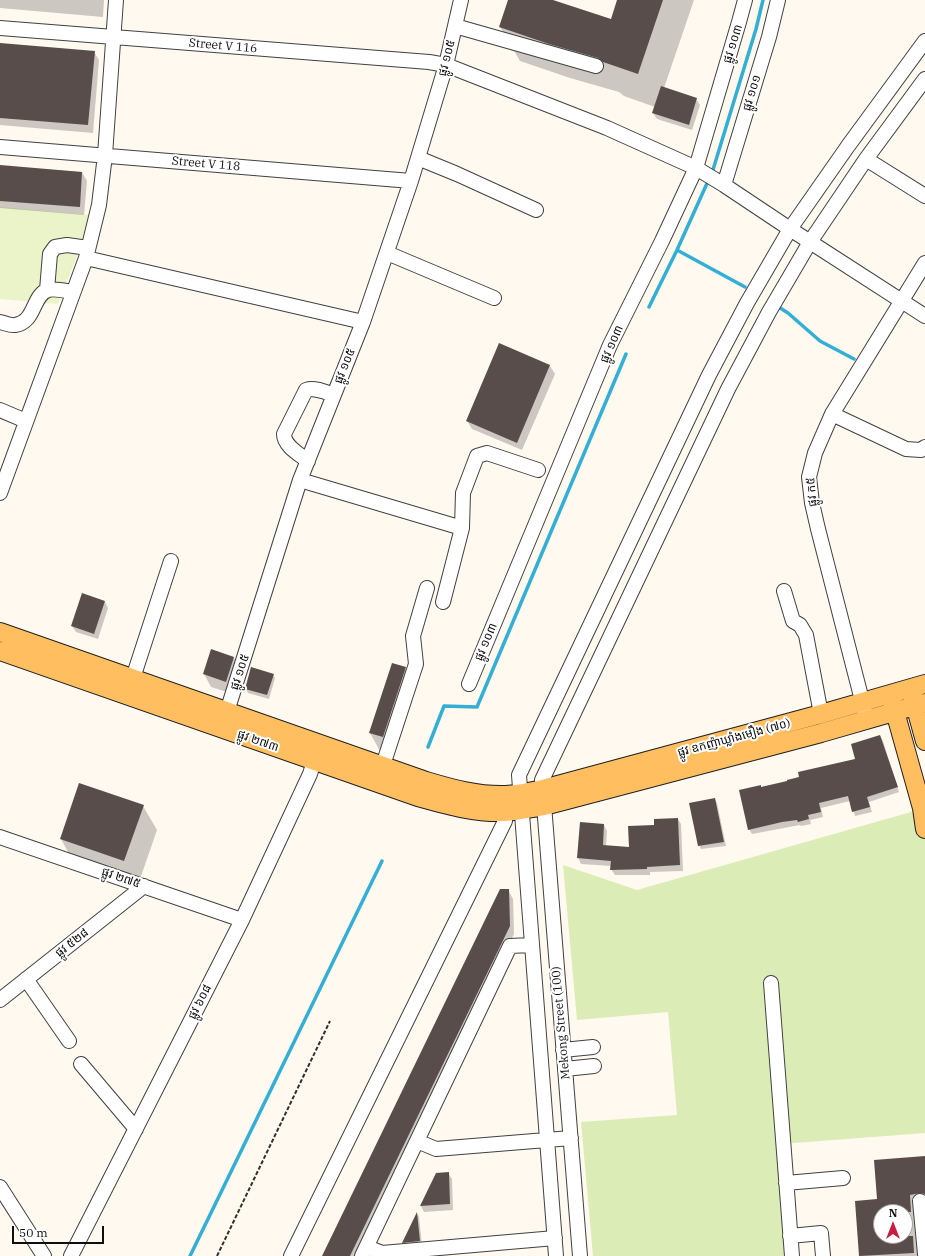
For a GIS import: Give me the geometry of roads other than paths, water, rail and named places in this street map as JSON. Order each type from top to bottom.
[{"type":"main road","name":"ផ្លូវ ២៧៣","points":[[0,632],[426,781],[452,789],[512,803]]},
{"type":"main road","name":"ផ្លូវ ២៧៣","points":[[0,651],[447,806],[472,810],[512,803]]},
{"type":"main road","points":[[77,678],[84,661]]},
{"type":"main road","points":[[918,686],[925,742]]},
{"type":"main road","name":"ផ្លូវ ឧកញ៉ាឃ្លាំងមឿង (៧០)","points":[[544,798],[918,686]]},
{"type":"main road","points":[[890,694],[922,808],[925,829]]},
{"type":"main road","name":"ផ្លូវ ឧកញ៉ាឃ្លាំងមឿង (៧០)","points":[[544,798],[867,720],[920,704]]},
{"type":"main road","points":[[512,803],[544,798]]},
{"type":"street","points":[[0,492],[87,253],[100,205],[116,0]]},
{"type":"street","name":"ផ្លូវ ១០៥","points":[[221,728],[300,480],[363,322],[411,181],[446,65],[461,0]]},
{"type":"street","name":"ផ្លូវ ១០៣","points":[[469,684],[610,345],[662,241],[710,176],[737,29],[745,0]]},
{"type":"street","name":"ផ្លូវ ១០១","points":[[710,176],[769,37],[778,0]]},
{"type":"street","points":[[455,26],[596,66]]},
{"type":"street","name":"Street V 116","points":[[0,28],[446,65],[607,128],[710,176],[925,316]]},
{"type":"street","points":[[291,1256],[504,821],[512,803],[519,775],[709,375],[747,303],[790,229],[848,146],[925,41]]},
{"type":"street","name":"Mekong Street (100)","points":[[580,1256],[542,780],[728,389],[768,312],[810,242],[866,159],[925,79]]},
{"type":"street","name":"Street V 118","points":[[0,147],[411,181]]},
{"type":"street","points":[[418,158],[536,210]]},
{"type":"street","points":[[866,159],[925,196]]},
{"type":"street","points":[[47,290],[50,254],[55,247],[67,245],[87,253],[363,322]]},
{"type":"street","points":[[386,253],[494,298]]},
{"type":"street","name":"ផ្លូវ ក៥","points":[[867,720],[812,503],[809,477],[815,453],[832,414],[925,263]]},
{"type":"street","points":[[0,322],[14,325],[22,323],[27,319],[40,297],[47,290],[73,292]]},
{"type":"street","points":[[308,462],[286,443],[284,434],[306,390],[310,388],[334,395]]},
{"type":"street","points":[[0,410],[26,421]]},
{"type":"street","points":[[832,414],[906,450],[921,450],[925,446]]},
{"type":"street","points":[[443,602],[462,528],[463,493],[477,456],[487,453],[538,470]]},
{"type":"street","points":[[300,480],[462,528]]},
{"type":"street","points":[[133,678],[171,561]]},
{"type":"street","points":[[383,766],[416,664],[413,636],[427,588]]},
{"type":"street","points":[[784,591],[793,621],[800,625],[806,635],[821,714]]},
{"type":"street","name":"ផ្លូវ ៦០៨","points":[[71,1256],[242,920],[310,774],[320,743]]},
{"type":"street","name":"Mekong Street (100)","points":[[512,803],[531,945],[556,1256]]},
{"type":"street","name":"ផ្លូវ ២៧៥","points":[[0,837],[242,920]]},
{"type":"street","name":"ផ្លូវ ៥២៨","points":[[0,1000],[144,886]]},
{"type":"street","points":[[531,945],[510,946],[364,1251],[382,1253],[555,1238]]},
{"type":"street","points":[[26,979],[69,1041]]},
{"type":"street","points":[[771,983],[792,1256]]},
{"type":"street","points":[[564,1050],[593,1048]]},
{"type":"street","points":[[81,1064],[136,1129]]},
{"type":"street","points":[[565,1069],[594,1066]]},
{"type":"street","points":[[417,1141],[436,1149],[570,1138]]},
{"type":"street","points":[[786,1183],[843,1178]]},
{"type":"street","points":[[0,1187],[44,1256]]},
{"type":"street","points":[[920,1201],[925,1254]]},
{"type":"street","points":[[790,1236],[821,1233],[823,1256]]},
{"type":"waterway","points":[[712,173],[756,29],[763,0]]},
{"type":"waterway","points":[[649,307],[709,179]]},
{"type":"waterway","points":[[677,250],[745,287]]},
{"type":"waterway","points":[[777,306],[788,313],[820,341],[854,359]]},
{"type":"waterway","points":[[428,747],[444,706],[477,707],[626,354]]},
{"type":"waterway","points":[[190,1256],[382,861]]}]
